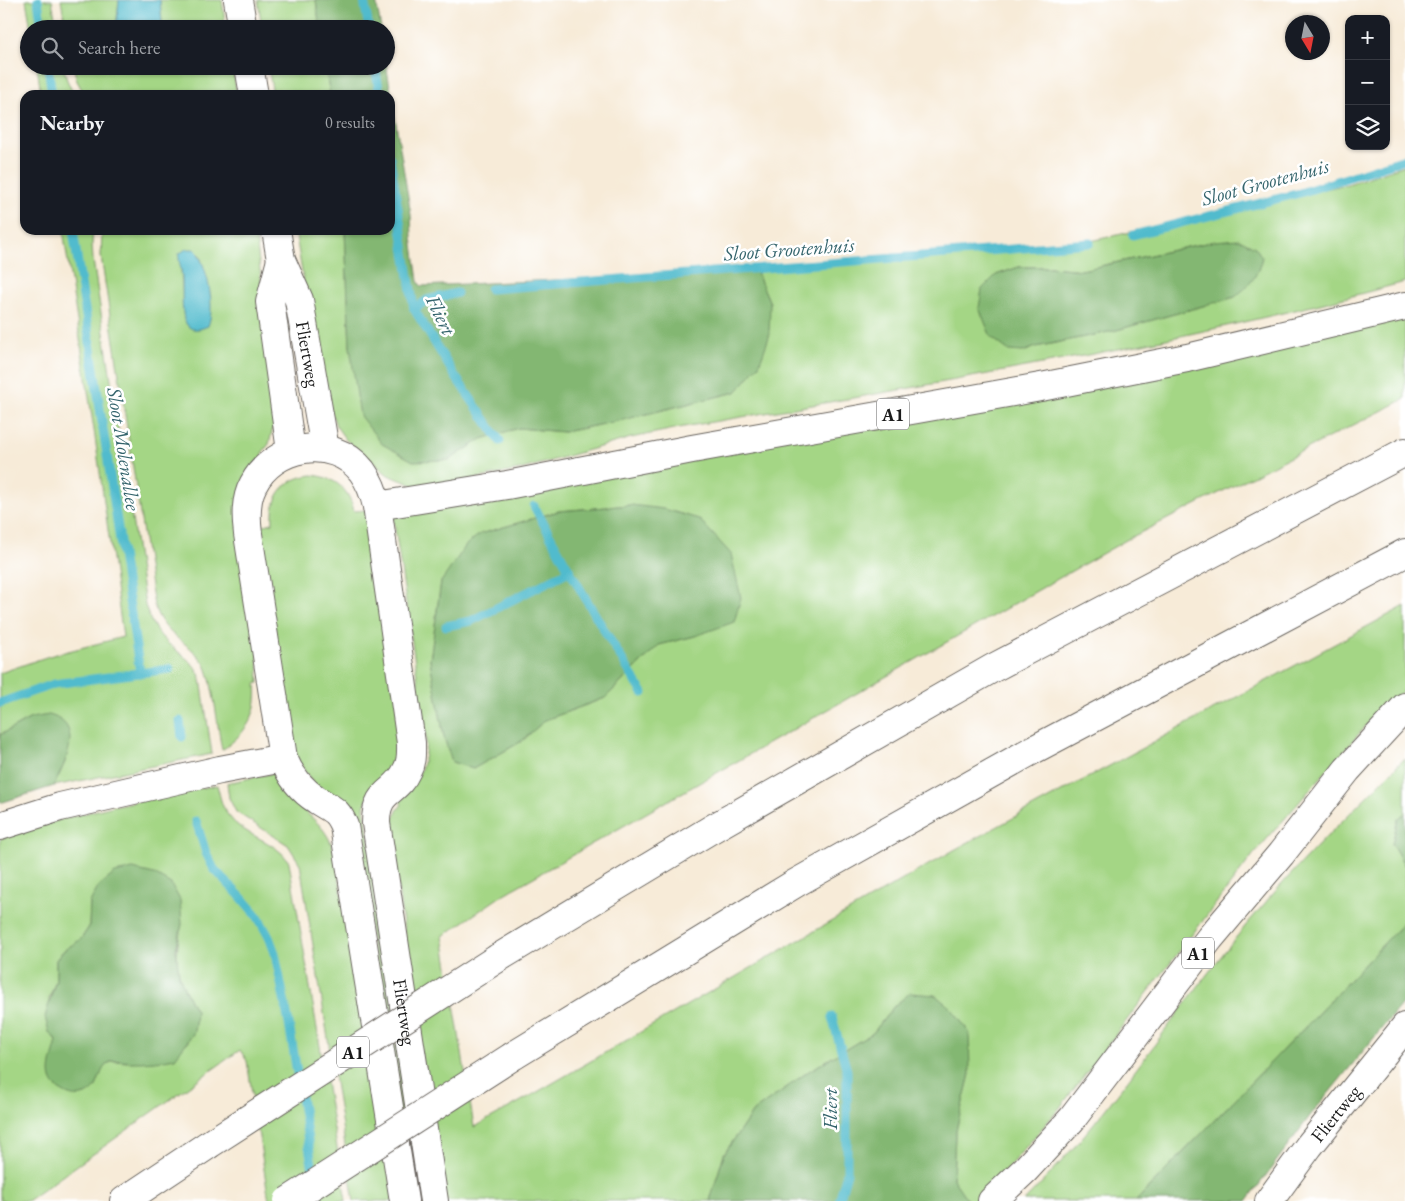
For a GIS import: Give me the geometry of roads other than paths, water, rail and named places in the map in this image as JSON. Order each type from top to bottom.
[{"type":"main road","points":[[238,0],[241,20]]},
{"type":"main road","points":[[251,75],[253,90]]},
{"type":"main road","name":"Fliertweg","points":[[277,235],[281,260],[299,300],[325,450]]},
{"type":"main road","name":"Fliertweg","points":[[281,260],[270,302],[291,451]]},
{"type":"main road","name":"A1","points":[[377,506],[1046,386],[1187,358],[1405,306]]},
{"type":"main road","points":[[0,826],[60,807],[220,770],[283,758],[248,534],[246,504],[252,486],[260,474],[274,460],[291,451],[308,448],[325,450],[340,454],[362,470],[372,487],[377,506]]},
{"type":"main road","name":"A1","points":[[124,1201],[498,958],[710,830],[992,668],[1405,452]]},
{"type":"main road","name":"Fliertweg","points":[[377,506],[411,743],[411,759],[407,772],[380,800],[376,811],[376,823],[434,1201]]},
{"type":"main road","points":[[288,1201],[513,1056],[796,883],[1033,750],[1405,552]]},
{"type":"main road","name":"A1","points":[[992,1201],[1025,1170],[1072,1118],[1210,938],[1281,854],[1347,770],[1405,707]]},
{"type":"main road","name":"Fliertweg","points":[[283,758],[290,775],[304,790],[340,815],[344,826],[404,1201]]},
{"type":"main road","name":"Fliertweg","points":[[1269,1201],[1309,1146],[1405,1027]]},
{"type":"water","points":[[119,0],[160,0],[162,20],[117,20]]},
{"type":"water","points":[[186,249],[195,249],[203,265],[209,286],[211,298],[210,318],[208,326],[200,329],[189,327],[183,315],[182,275],[179,254]]},
{"type":"waterway","name":"Sloot Molenallee","points":[[38,0],[41,20]]},
{"type":"waterway","name":"Fliert","points":[[364,0],[367,20]]},
{"type":"waterway","name":"Sloot Molenallee","points":[[49,75],[51,90]]},
{"type":"waterway","name":"Fliert","points":[[377,75],[379,90]]},
{"type":"waterway","name":"Sloot Grootenhuis","points":[[1133,235],[1300,193],[1405,159]]},
{"type":"waterway","name":"Fliert","points":[[395,189],[414,309],[455,376],[500,441]]},
{"type":"waterway","name":"Sloot Molenallee","points":[[74,235],[140,673]]},
{"type":"waterway","name":"Sloot Grootenhuis","points":[[490,289],[1090,243]]},
{"type":"waterway","name":"Sloot Grootenhuis","points":[[414,309],[427,300],[457,293]]},
{"type":"waterway","name":"Fliert","points":[[534,506],[614,647],[643,693]]},
{"type":"waterway","points":[[446,626],[471,621],[569,571]]},
{"type":"waterway","points":[[0,703],[54,684],[170,669]]},
{"type":"waterway","points":[[180,721],[182,737]]},
{"type":"waterway","points":[[196,821],[206,853],[214,869],[258,917],[275,953],[289,1024],[318,1201]]},
{"type":"waterway","name":"Fliert","points":[[832,1017],[847,1071],[847,1173],[839,1201]]}]
